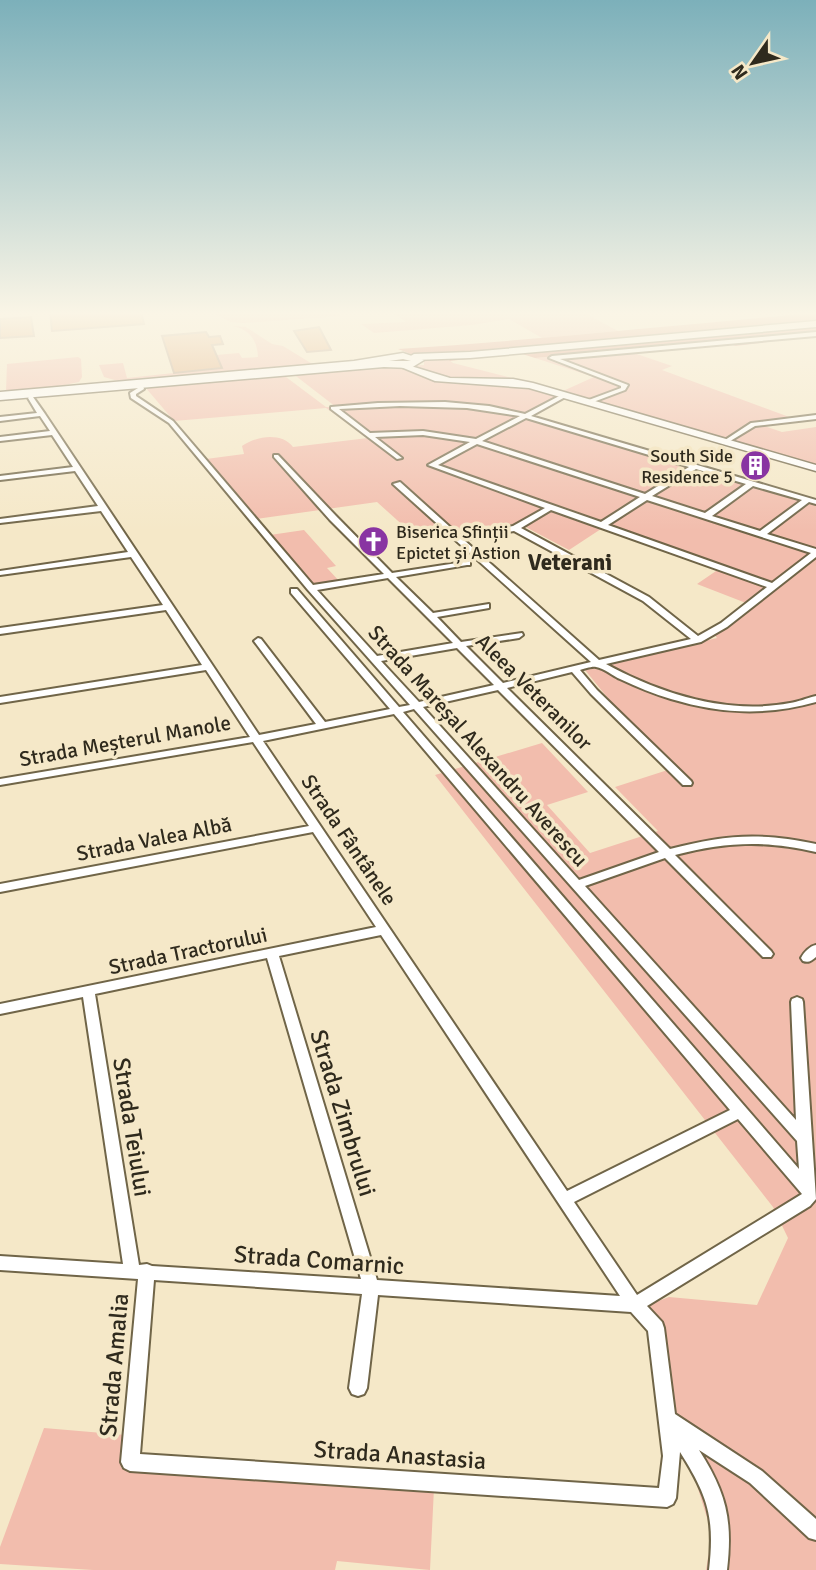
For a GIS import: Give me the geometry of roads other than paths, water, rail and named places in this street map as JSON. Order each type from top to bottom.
[{"type":"main road","points":[[0,396],[137,384]]},
{"type":"main road","points":[[0,396],[150,384]]},
{"type":"main road","points":[[524,384],[816,468]]},
{"type":"street","name":"Strada Mareșal Alexandru Averescu","points":[[140,384],[141,389],[133,393],[133,397],[171,422],[416,707],[805,1140]]},
{"type":"street","points":[[588,402],[623,389],[623,384]]},
{"type":"street","points":[[565,396],[432,465],[773,586]]},
{"type":"street","name":"Strada Fântânele","points":[[31,398],[635,1305],[656,1328],[670,1420],[672,1455],[667,1498]]},
{"type":"street","points":[[399,458],[333,408],[431,402],[482,406],[526,416],[812,501]]},
{"type":"street","points":[[0,419],[42,414]]},
{"type":"street","points":[[725,442],[753,424],[816,417]]},
{"type":"street","points":[[0,439],[54,433]]},
{"type":"street","points":[[370,435],[442,434],[477,441],[816,552]]},
{"type":"street","name":"Aleea Veteranilor","points":[[276,456],[391,577],[766,954]]},
{"type":"street","points":[[602,525],[695,466]]},
{"type":"street","points":[[0,478],[77,469]]},
{"type":"street","points":[[706,516],[752,483]]},
{"type":"street","points":[[397,484],[598,664],[648,689],[696,702],[739,708],[772,708],[801,705],[816,699]]},
{"type":"street","points":[[762,534],[812,501]]},
{"type":"street","points":[[458,539],[515,528],[551,507]]},
{"type":"street","points":[[0,521],[103,508]]},
{"type":"street","points":[[515,528],[646,599],[698,640]]},
{"type":"street","name":"Strada Meșterul Manole","points":[[0,782],[323,726],[501,688],[698,640],[716,631],[816,552]]},
{"type":"street","points":[[0,573],[134,554]]},
{"type":"street","points":[[311,588],[467,563]]},
{"type":"street","name":"Strada Mareșal Alexandru Averescu","points":[[294,591],[810,1193]]},
{"type":"street","points":[[431,616],[486,606]]},
{"type":"street","points":[[0,631],[168,607]]},
{"type":"street","points":[[374,659],[519,635]]},
{"type":"street","points":[[258,641],[323,726]]},
{"type":"street","points":[[0,700],[209,667]]},
{"type":"street","points":[[575,670],[687,783]]},
{"type":"street","name":"Strada Valea Albă","points":[[0,888],[316,828]]},
{"type":"street","points":[[576,885],[666,853],[738,839],[775,840],[816,848]]},
{"type":"street","name":"Strada Tractorului","points":[[0,1009],[384,930]]},
{"type":"street","name":"Strada Zimbrului","points":[[272,953],[371,1287]]},
{"type":"street","name":"Strada Teiului","points":[[88,991],[139,1271]]},
{"type":"street","points":[[635,1305],[810,1193],[797,1002]]},
{"type":"street","points":[[565,1199],[741,1111]]},
{"type":"street","name":"Strada Comarnic","points":[[0,1263],[635,1305]]},
{"type":"street","name":"Strada Amalia","points":[[130,1462],[139,1271]]},
{"type":"street","points":[[358,1388],[371,1287]]},
{"type":"street","points":[[670,1420],[691,1437],[719,1450],[756,1477],[816,1531]]},
{"type":"street","points":[[670,1420],[717,1497],[723,1541],[718,1570]]},
{"type":"street","name":"Strada Anastasia","points":[[130,1462],[667,1498]]},
{"type":"place","name":"South Side Residence 5","points":[[756,466]]},
{"type":"place","name":"Biserica Sfinții Epictet și Astion","points":[[373,542]]},
{"type":"district","name":"Veterani","points":[[570,562]]}]
